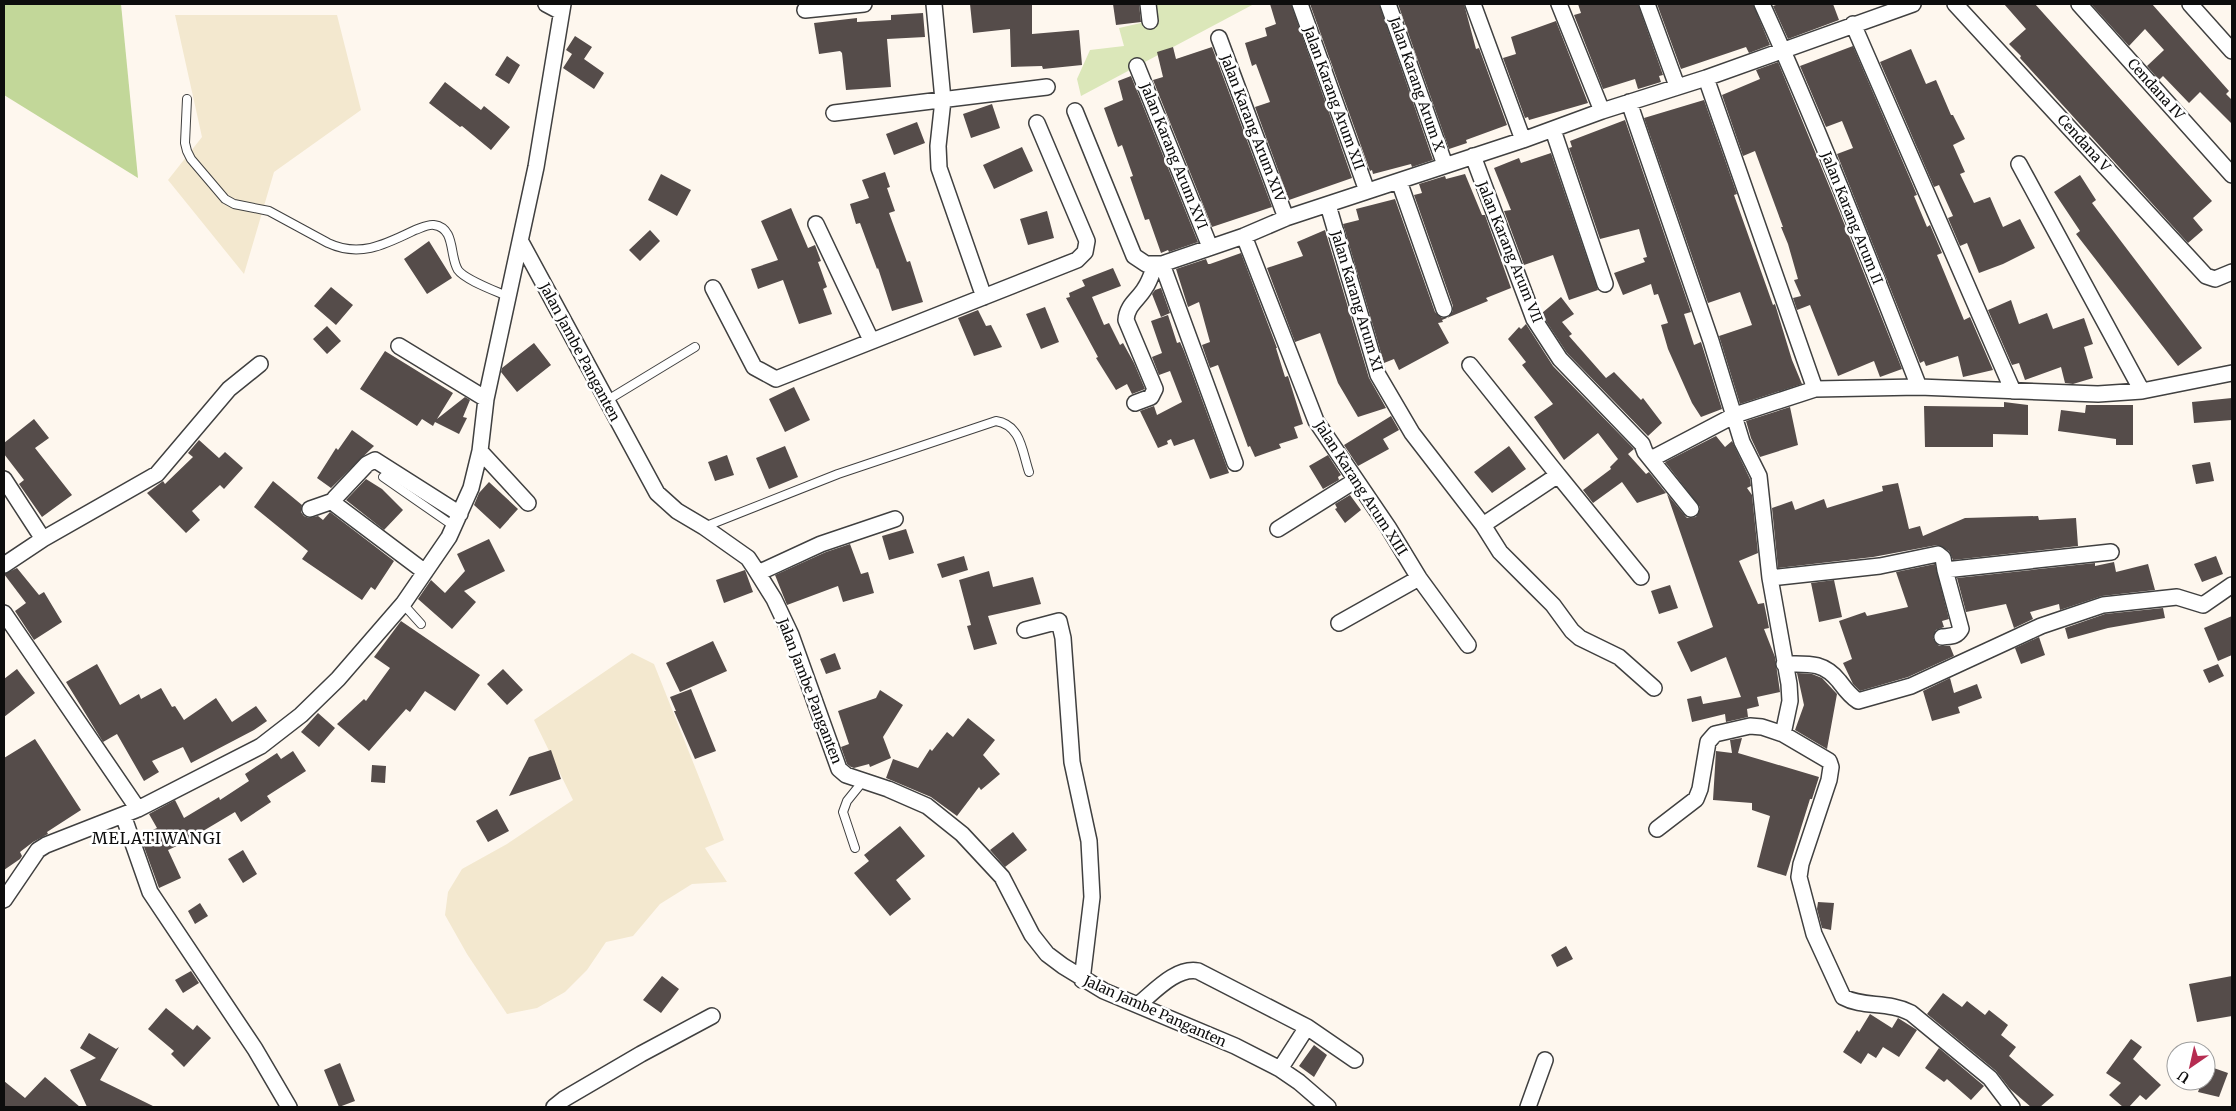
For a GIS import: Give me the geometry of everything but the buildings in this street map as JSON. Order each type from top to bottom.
[{"type":"street","points":[[4,900],[38,850],[46,844],[138,809],[261,746],[301,715],[338,679],[403,604],[458,520],[471,488],[480,451],[486,399],[536,167],[562,8],[546,4]]},
{"type":"street","points":[[806,10],[864,4]]},
{"type":"street","points":[[934,4],[943,100],[938,146],[939,168],[984,296]]},
{"type":"street","points":[[1148,4],[1150,21]]},
{"type":"street","name":"Jalan Karang Arum XII","points":[[1300,4],[1368,192]]},
{"type":"street","name":"Jalan Karang Arum X","points":[[1388,4],[1445,165]]},
{"type":"street","points":[[1472,4],[1523,140]]},
{"type":"street","points":[[1559,4],[1602,111]]},
{"type":"street","points":[[1647,4],[1677,86]]},
{"type":"street","name":"Jalan Karang Arum II","points":[[1762,4],[1850,210],[1919,387]]},
{"type":"street","points":[[1075,112],[1134,256],[1146,264],[1159,265],[1244,236],[1286,218],[1553,130],[1602,111],[1677,86],[1706,78],[1853,24],[1914,4]]},
{"type":"street","name":"Cendana V","points":[[1955,4],[2206,276],[2215,279],[2232,272]]},
{"type":"street","name":"Cendana IV","points":[[2079,4],[2232,175]]},
{"type":"street","points":[[2190,4],[2232,51]]},
{"type":"street","points":[[1853,24],[2013,391]]},
{"type":"street","name":"Jalan Karang Arum XIV","points":[[1219,38],[1286,218]]},
{"type":"street","name":"Jalan Karang Arum XVI","points":[[1137,66],[1210,247]]},
{"type":"street","points":[[1706,78],[1815,389]]},
{"type":"street","points":[[834,113],[1047,87]]},
{"type":"street","points":[[1629,102],[1735,414],[1742,442],[1759,476],[1762,487],[1770,578],[1790,701],[1784,734]]},
{"type":"street","points":[[713,288],[754,368],[776,379],[1077,260],[1085,252],[1087,241],[1037,123]]},
{"type":"street","points":[[1553,130],[1605,284]]},
{"type":"street","name":"Jalan Karang Arum VII","points":[[1473,156],[1534,319],[1560,359],[1642,444],[1691,509]]},
{"type":"street","points":[[2019,164],[2142,391]]},
{"type":"street","points":[[1399,181],[1444,309]]},
{"type":"street","name":"Jalan Karang Arum XI","points":[[1328,205],[1378,375],[1412,433],[1483,525],[1500,552],[1553,605],[1572,631],[1580,638],[1619,656],[1654,688]]},
{"type":"street","points":[[816,224],[871,340]]},
{"type":"street","name":"Jalan Karang Arum XIII","points":[[1244,236],[1316,421],[1419,578],[1468,645]]},
{"type":"street","name":"Jalan Jambe Panganten","points":[[521,242],[657,493],[677,511],[704,527],[753,566],[774,598],[791,635],[839,769],[846,775],[864,780],[927,806],[962,834],[1002,877],[1032,935],[1047,954],[1082,980],[1235,1046],[1280,1069],[1299,1082],[1328,1107]]},
{"type":"street","points":[[1135,404],[1151,397],[1155,389],[1126,320],[1126,313],[1159,265]]},
{"type":"street","points":[[1159,265],[1234,463]]},
{"type":"street","points":[[399,346],[486,399]]},
{"type":"street","points":[[4,565],[43,539],[157,474],[174,456],[228,389],[260,364]]},
{"type":"street","points":[[1470,365],[1641,577]]},
{"type":"street","points":[[1650,457],[1735,414],[1815,389],[1919,387],[2098,394],[2142,391],[2232,373]]},
{"type":"street","points":[[480,451],[528,503]]},
{"type":"street","points":[[310,510],[334,500],[367,464],[375,460],[458,520]]},
{"type":"street","points":[[1483,525],[1558,475]]},
{"type":"street","points":[[4,479],[43,539]]},
{"type":"street","points":[[1278,529],[1356,480]]},
{"type":"street","points":[[334,500],[336,505],[425,572]]},
{"type":"street","points":[[753,566],[895,519]]},
{"type":"street","points":[[1945,570],[2111,552]]},
{"type":"street","points":[[1770,578],[1880,566],[1938,554],[1943,558],[1961,628],[1959,633],[1954,636],[1942,637]]},
{"type":"street","points":[[1339,623],[1419,578]]},
{"type":"street","points":[[1784,664],[1820,665],[1834,674],[1852,698],[1858,701],[1911,686],[2041,626],[2103,605],[2177,597],[2203,605],[2232,585]]},
{"type":"street","points":[[4,613],[138,809]]},
{"type":"street","points":[[1025,630],[1059,621],[1063,638],[1072,762],[1088,841],[1092,897],[1082,980]]},
{"type":"street","points":[[1657,829],[1696,799],[1700,789],[1710,737],[1728,730],[1750,726],[1762,727],[1784,734],[1829,761],[1831,767],[1829,780],[1801,864],[1799,877],[1814,934],[1843,997],[1851,1002],[1899,1006],[1911,1013],[1990,1078],[2012,1107]]},
{"type":"street","points":[[123,815],[150,892],[254,1049],[289,1107]]},
{"type":"street","points":[[1139,1004],[1179,973],[1188,969],[1198,971],[1307,1027],[1355,1060]]},
{"type":"street","points":[[554,1107],[564,1099],[641,1054],[712,1016]]},
{"type":"street","points":[[1280,1069],[1307,1027]]},
{"type":"street","points":[[1528,1107],[1545,1060]]},
{"type":"lane","points":[[187,99],[185,143],[187,151],[191,159],[229,202],[269,211],[333,245],[354,250],[377,248],[432,224],[447,234],[456,267],[462,275],[508,297]]},
{"type":"lane","points":[[606,401],[695,347]]},
{"type":"lane","points":[[704,527],[838,474],[996,420],[1006,422],[1014,428],[1029,472]]},
{"type":"lane","points":[[383,477],[458,520]]},
{"type":"lane","points":[[403,604],[421,624]]},
{"type":"lane","points":[[855,848],[844,812],[844,806],[864,780]]},
{"type":"shaded area","points":[[175,15],[337,15],[361,110],[274,172],[244,274],[168,180],[202,137]]},
{"type":"shaded area","points":[[632,653],[654,664],[724,840],[705,848],[727,882],[692,884],[660,904],[633,936],[606,942],[587,970],[565,992],[537,1008],[507,1014],[467,954],[445,915],[448,892],[462,869],[507,844],[573,800],[534,720]]},
{"type":"green space","points":[[4,4],[121,4],[138,178],[4,95]]},
{"type":"green space","points":[[1153,4],[1254,4],[1081,96],[1077,79],[1090,50],[1124,46],[1119,28],[1154,20]]},
{"type":"district","name":"MELATIWANGI","points":[[157,838]]}]
